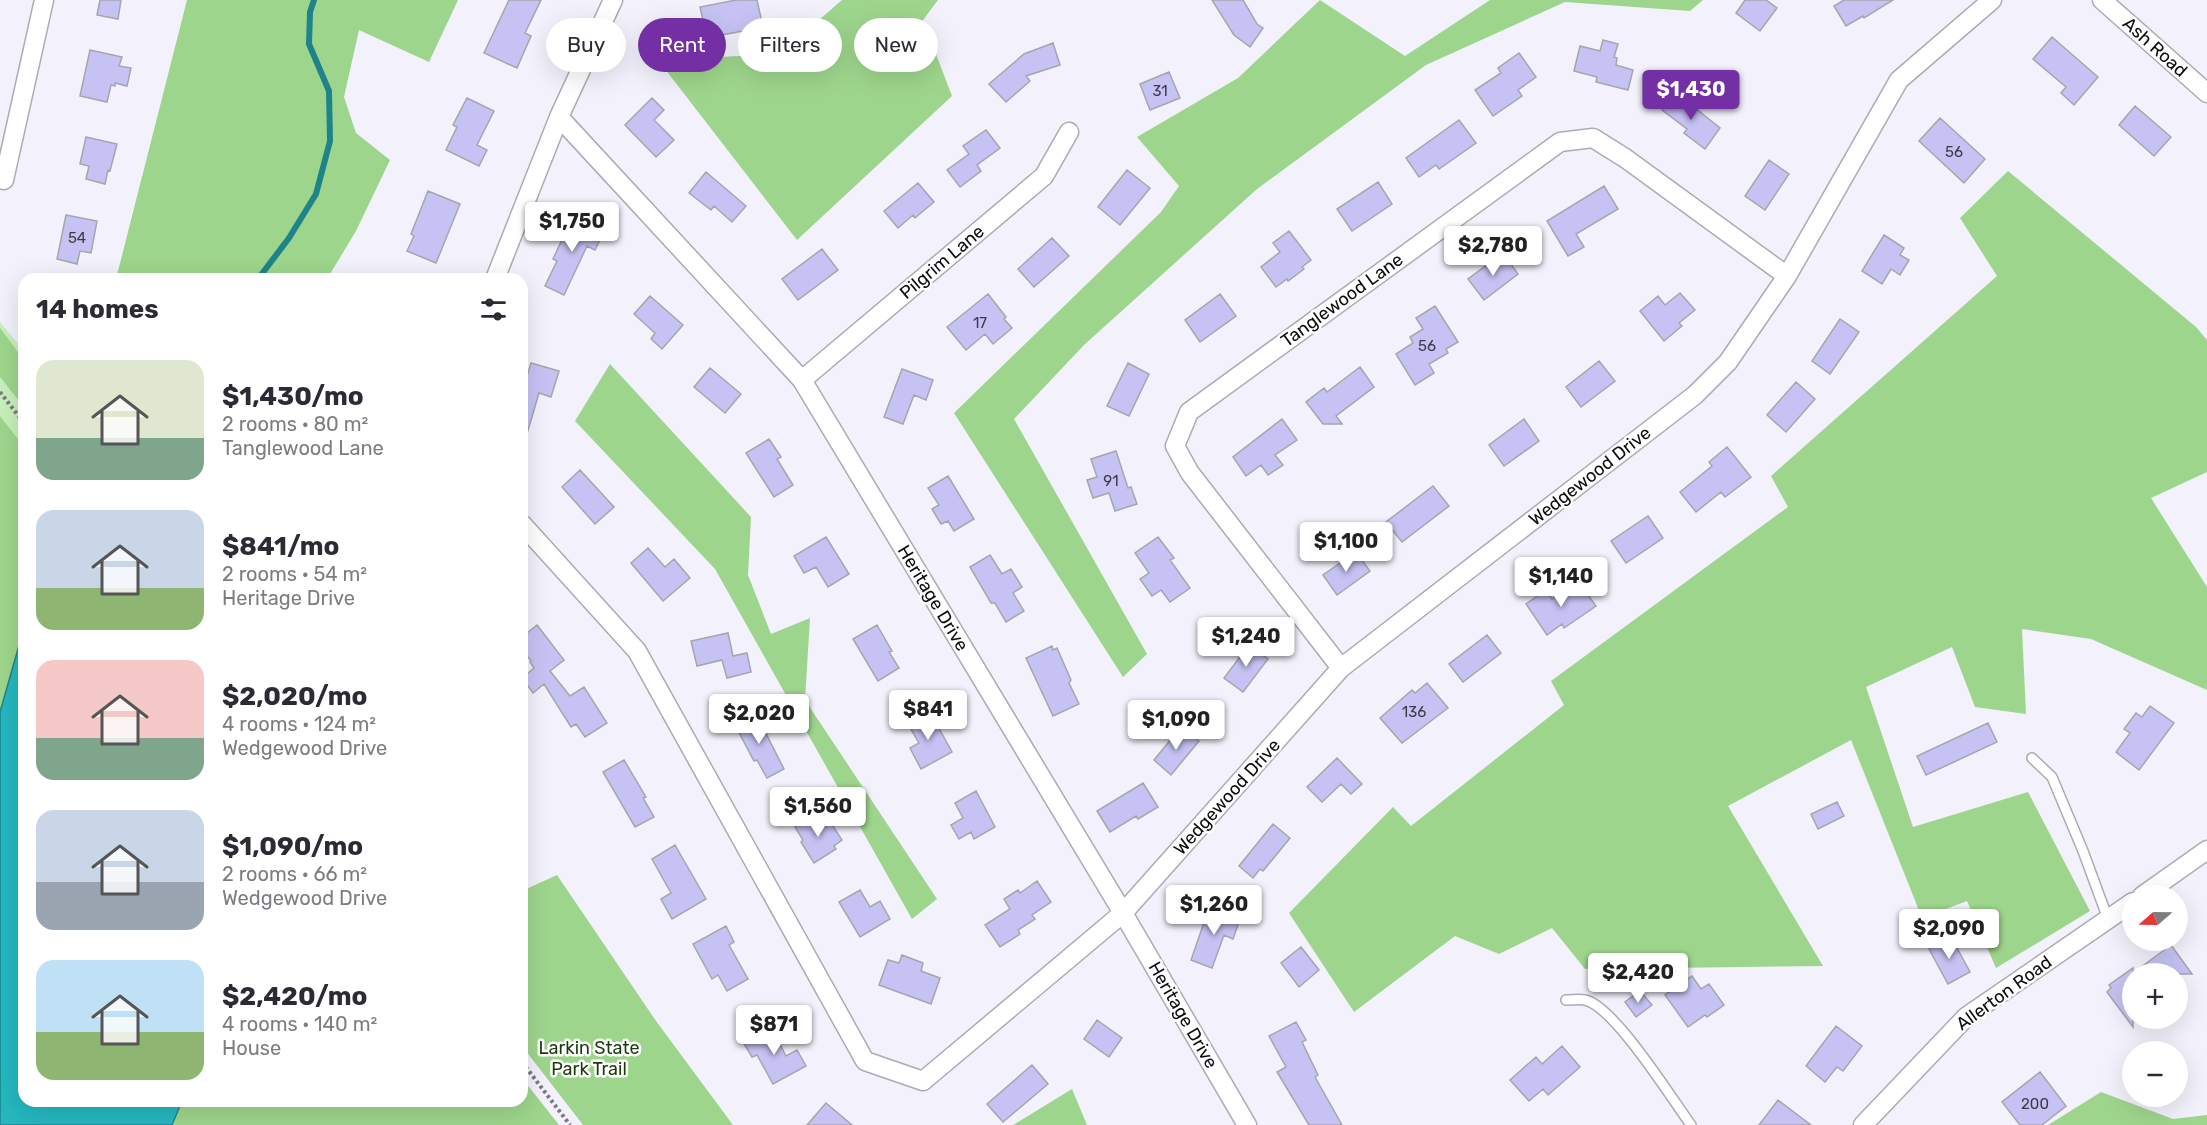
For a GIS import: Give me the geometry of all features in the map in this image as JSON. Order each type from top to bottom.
[{"type":"street","points":[[4,180],[44,0]]},
{"type":"street","points":[[497,273],[559,117],[613,0]]},
{"type":"street","name":"Wedgewood Drive","points":[[528,531],[636,651],[865,1061],[923,1081],[1123,913],[1341,668],[1695,395],[1728,362],[1787,276],[1899,80],[1992,0]]},
{"type":"street","name":"Ash Road","points":[[2102,0],[2207,93]]},
{"type":"street","name":"Heritage Drive","points":[[559,117],[802,380],[1123,913],[1247,1125]]},
{"type":"street","name":"Pilgrim Lane","points":[[802,380],[1044,176],[1069,132]]},
{"type":"street","name":"Tanglewood Lane","points":[[1341,668],[1190,473],[1175,446],[1189,412],[1560,142],[1593,138],[1625,158],[1787,276]]},
{"type":"street","points":[[2158,885],[2207,850]]},
{"type":"street","name":"Allerton Road","points":[[1863,1125],[1966,1017],[2122,909]]},
{"type":"lane","points":[[2032,758],[2052,777],[2108,919]]},
{"type":"lane","points":[[1566,1000],[1585,1000],[1603,1010],[1624,1032],[1690,1125]]},
{"type":"path","points":[[0,392],[18,415]]},
{"type":"path","points":[[528,1070],[570,1125]]},
{"type":"green space","points":[[187,0],[458,0],[429,62],[359,30],[344,97],[356,133],[390,160],[356,231],[331,273],[118,273]]},
{"type":"green space","points":[[842,0],[938,0],[924,18],[854,18],[854,72],[938,72],[938,59],[952,96],[797,240],[667,72],[726,72],[726,57],[738,56],[738,72],[842,72],[842,18],[821,18]]},
{"type":"green space","points":[[1320,0],[1405,56],[1490,0],[1703,0],[1690,11],[1565,2],[1426,65],[1257,189],[1084,345],[1014,419],[1147,654],[1123,677],[954,413],[1161,212],[1179,186],[1137,137],[1238,78]]},
{"type":"green space","points":[[2008,171],[2196,327],[2207,340],[2207,472],[2151,498],[2207,587],[2207,690],[2091,639],[2022,629],[2026,714],[1975,707],[1952,647],[1866,687],[1913,827],[2028,792],[2090,911],[1996,968],[1967,901],[1922,918],[1851,740],[1728,806],[1823,966],[1585,969],[1552,928],[1499,954],[1455,936],[1354,1012],[1289,913],[1393,807],[1411,826],[1564,705],[1551,681],[1788,507],[1771,476],[1997,276],[1960,218]]},
{"type":"green space","points":[[0,322],[18,344],[18,536],[0,523]]},
{"type":"green space","points":[[0,328],[18,352],[18,400],[0,377]]},
{"type":"green space","points":[[610,364],[751,517],[748,575],[771,634],[810,618],[805,700],[937,899],[912,919],[715,569],[575,421]]},
{"type":"green space","points":[[0,416],[18,439],[18,649],[0,712]]},
{"type":"green space","name":"Larkin State Park Trail","points":[[557,875],[656,1021],[733,1125],[583,1125],[528,1054],[528,888]]},
{"type":"green space","points":[[528,1086],[559,1125],[173,1125],[180,1107],[528,1107]]},
{"type":"green space","points":[[1072,1089],[1087,1125],[1013,1125]]},
{"type":"green space","points":[[2101,1092],[2122,1100],[2122,1107],[2141,1107],[2173,1119],[2207,1115],[2207,1125],[2048,1125]]},
{"type":"water","points":[[18,649],[18,1107],[180,1107],[172,1125],[0,1125],[0,712]]},
{"type":"building","points":[[100,0],[121,0],[118,19],[97,15]]},
{"type":"building","points":[[509,0],[541,0],[525,33],[531,36],[517,68],[484,53]]},
{"type":"building","points":[[736,0],[757,0],[761,18],[738,18],[738,32],[726,34],[726,18],[702,18],[700,7]]},
{"type":"building","points":[[1212,0],[1243,0],[1257,24],[1263,28],[1250,47],[1234,35]]},
{"type":"building","points":[[1745,0],[1766,0],[1777,8],[1760,31],[1736,13]]},
{"type":"building","points":[[1844,0],[1893,0],[1846,26],[1834,6]]},
{"type":"building","points":[[2052,37],[2098,77],[2074,105],[2061,93],[2066,87],[2033,59]]},
{"type":"building","points":[[1603,40],[1618,44],[1614,57],[1617,58],[1616,65],[1633,70],[1628,90],[1596,82],[1597,77],[1574,71],[1580,46],[1600,51]]},
{"type":"building","points":[[1053,43],[1060,65],[1026,76],[1030,81],[1006,102],[989,84],[1024,54]]},
{"type":"building","points":[[90,50],[122,57],[119,66],[131,68],[127,86],[115,83],[115,86],[111,85],[107,102],[80,96]]},
{"type":"building","points":[[1519,53],[1536,77],[1518,90],[1522,96],[1493,116],[1475,90],[1501,73],[1498,68]]},
{"type":"building","points":[[1169,72],[1180,98],[1150,110],[1140,84]]},
{"type":"building","points":[[1675,92],[1720,128],[1705,149],[1684,133],[1687,129],[1662,110]]},
{"type":"building","points":[[467,98],[494,111],[477,145],[487,150],[479,166],[446,150],[457,127],[453,125]]},
{"type":"building","points":[[652,98],[664,110],[654,120],[674,140],[656,157],[625,125]]},
{"type":"building","points":[[2135,106],[2171,137],[2154,156],[2119,125]]},
{"type":"building","points":[[1940,118],[1985,159],[1964,183],[1919,141]]},
{"type":"building","points":[[1459,120],[1476,143],[1439,169],[1436,165],[1419,177],[1406,158]]},
{"type":"building","points":[[986,130],[1000,148],[977,165],[981,171],[960,187],[947,170],[969,154],[963,146]]},
{"type":"building","points":[[86,137],[117,144],[105,184],[86,179],[89,166],[80,164]]},
{"type":"building","points":[[1769,160],[1789,174],[1765,210],[1745,196]]},
{"type":"building","points":[[1127,170],[1150,188],[1120,225],[1098,207]]},
{"type":"building","points":[[706,172],[746,206],[732,222],[714,206],[711,210],[689,193]]},
{"type":"building","points":[[1378,182],[1392,204],[1352,231],[1337,209]]},
{"type":"building","points":[[918,183],[934,202],[915,218],[913,215],[898,228],[884,211]]},
{"type":"building","points":[[1604,186],[1618,209],[1576,234],[1584,247],[1568,256],[1547,221]]},
{"type":"building","points":[[428,191],[460,204],[436,263],[407,251],[414,236],[411,234]]},
{"type":"building","points":[[66,215],[97,221],[91,253],[80,251],[77,264],[57,259]]},
{"type":"building","points":[[573,216],[597,227],[594,233],[602,236],[595,250],[587,246],[564,295],[545,286],[557,261],[553,259]]},
{"type":"building","points":[[1289,231],[1311,260],[1302,267],[1304,269],[1276,287],[1261,267],[1280,252],[1273,243]]},
{"type":"building","points":[[1884,235],[1904,248],[1900,255],[1909,260],[1900,275],[1891,269],[1882,284],[1862,271]]},
{"type":"building","points":[[1052,238],[1069,256],[1034,287],[1018,269]]},
{"type":"building","points":[[822,249],[838,270],[798,300],[782,279]]},
{"type":"building","points":[[1503,253],[1518,274],[1484,300],[1468,279]]},
{"type":"building","points":[[1680,293],[1695,310],[1679,323],[1682,326],[1664,341],[1640,311],[1658,296],[1665,305]]},
{"type":"building","points":[[988,294],[1012,328],[993,344],[985,334],[966,350],[947,327]]},
{"type":"building","points":[[1220,294],[1236,316],[1200,342],[1185,320]]},
{"type":"building","points":[[650,296],[683,325],[662,349],[651,339],[655,333],[634,314]]},
{"type":"building","points":[[1435,306],[1458,342],[1446,349],[1448,353],[1429,364],[1434,373],[1415,385],[1396,354],[1413,343],[1410,337],[1423,329],[1416,318]]},
{"type":"building","points":[[1840,319],[1859,332],[1830,374],[1812,361]]},
{"type":"building","points":[[1599,361],[1615,381],[1581,407],[1566,387]]},
{"type":"building","points":[[531,363],[559,371],[551,397],[539,393],[528,430],[528,373]]},
{"type":"building","points":[[1128,363],[1149,374],[1129,416],[1107,406]]},
{"type":"building","points":[[1360,367],[1374,387],[1336,416],[1342,424],[1323,424],[1306,402],[1324,388],[1327,392]]},
{"type":"building","points":[[710,368],[741,394],[725,413],[694,387]]},
{"type":"building","points":[[902,369],[933,380],[926,400],[914,395],[903,424],[884,417]]},
{"type":"building","points":[[1796,382],[1815,399],[1786,432],[1767,415]]},
{"type":"building","points":[[1282,419],[1297,440],[1275,455],[1283,465],[1268,475],[1261,465],[1246,476],[1233,457]]},
{"type":"building","points":[[1524,419],[1539,441],[1504,466],[1489,445]]},
{"type":"building","points":[[769,439],[781,457],[777,459],[793,485],[774,497],[746,453]]},
{"type":"building","points":[[1727,447],[1751,477],[1725,497],[1721,492],[1696,512],[1680,492],[1712,466],[1709,462]]},
{"type":"building","points":[[1116,451],[1128,488],[1131,487],[1137,504],[1115,511],[1109,493],[1093,498],[1087,480],[1097,477],[1091,459]]},
{"type":"building","points":[[580,470],[614,507],[595,524],[562,487]]},
{"type":"building","points":[[948,476],[974,519],[954,531],[948,521],[941,524],[932,509],[939,505],[928,488]]},
{"type":"building","points":[[1433,486],[1449,506],[1402,542],[1386,522]]},
{"type":"building","points":[[1648,516],[1663,538],[1626,563],[1611,541]]},
{"type":"building","points":[[826,537],[849,574],[828,587],[816,567],[804,573],[794,556]]},
{"type":"building","points":[[1158,537],[1174,558],[1170,560],[1190,588],[1170,602],[1161,590],[1152,596],[1140,579],[1149,573],[1135,553]]},
{"type":"building","points":[[648,548],[665,567],[674,559],[690,578],[663,601],[631,563]]},
{"type":"building","points":[[1356,552],[1370,571],[1337,595],[1323,575]]},
{"type":"building","points":[[990,555],[1002,574],[1011,569],[1022,587],[1013,593],[1024,611],[1006,622],[995,603],[991,603],[970,567]]},
{"type":"building","points":[[1578,581],[1596,606],[1564,628],[1562,624],[1547,635],[1526,604],[1546,590],[1552,599]]},
{"type":"building","points":[[537,625],[564,660],[550,671],[570,696],[584,687],[607,723],[585,737],[576,724],[571,727],[544,684],[533,693],[528,686],[528,673],[534,668],[528,657],[528,632]]},
{"type":"building","points":[[877,625],[899,668],[878,681],[853,639]]},
{"type":"building","points":[[728,633],[733,656],[747,653],[751,672],[727,678],[722,660],[697,666],[691,641]]},
{"type":"building","points":[[1487,635],[1501,653],[1463,682],[1449,664]]},
{"type":"building","points":[[1249,645],[1268,659],[1243,692],[1224,678]]},
{"type":"building","points":[[1052,646],[1053,650],[1057,648],[1079,704],[1053,716],[1026,658]]},
{"type":"building","points":[[1427,683],[1448,708],[1402,743],[1380,718],[1412,690],[1415,693]]},
{"type":"building","points":[[2150,706],[2174,723],[2139,770],[2116,752],[2130,733],[2124,729],[2136,713],[2142,717]]},
{"type":"building","points":[[755,712],[784,769],[767,778],[757,760],[754,761],[734,723]]},
{"type":"building","points":[[930,712],[952,752],[921,769],[910,748],[919,743],[908,724]]},
{"type":"building","points":[[1988,723],[1997,742],[1926,775],[1917,756]]},
{"type":"building","points":[[1182,726],[1199,741],[1171,775],[1154,760]]},
{"type":"building","points":[[1337,758],[1362,784],[1351,794],[1341,784],[1322,802],[1307,787]]},
{"type":"building","points":[[624,760],[646,797],[643,798],[654,817],[635,827],[603,772]]},
{"type":"building","points":[[1143,783],[1158,807],[1138,819],[1136,816],[1110,832],[1097,811]]},
{"type":"building","points":[[976,791],[995,827],[974,839],[971,832],[959,839],[951,825],[963,818],[955,803]]},
{"type":"building","points":[[1837,802],[1844,816],[1818,829],[1811,814]]},
{"type":"building","points":[[815,815],[823,828],[831,823],[842,840],[834,846],[836,849],[814,863],[795,827]]},
{"type":"building","points":[[1273,824],[1290,838],[1263,871],[1260,869],[1253,878],[1239,866]]},
{"type":"building","points":[[675,845],[706,899],[672,919],[661,899],[671,893],[652,859]]},
{"type":"building","points":[[1037,881],[1051,902],[1032,915],[1035,919],[1018,930],[1020,934],[1000,947],[985,925],[1010,909],[1004,899],[1018,890],[1020,893]]},
{"type":"building","points":[[860,890],[870,907],[880,901],[890,919],[860,937],[839,902]]},
{"type":"building","points":[[1209,908],[1240,919],[1233,939],[1224,935],[1212,968],[1191,960]]},
{"type":"building","points":[[726,926],[734,942],[729,945],[748,979],[727,991],[718,975],[712,979],[693,944]]},
{"type":"building","points":[[1951,937],[1970,972],[1948,984],[1929,949]]},
{"type":"building","points":[[1301,947],[1319,970],[1299,987],[1281,963]]},
{"type":"building","points":[[2163,951],[2175,951],[2184,963],[2147,963]]},
{"type":"building","points":[[902,955],[923,963],[921,971],[940,978],[931,1004],[879,985],[888,960],[899,963]]},
{"type":"building","points":[[1692,976],[1701,989],[1709,984],[1724,1005],[1688,1027],[1665,995]]},
{"type":"building","points":[[2122,976],[2122,1012],[2107,992],[2111,988],[2109,985]]},
{"type":"building","points":[[1640,991],[1652,1005],[1636,1017],[1625,1002]]},
{"type":"building","points":[[1097,1020],[1122,1038],[1109,1057],[1084,1039]]},
{"type":"building","points":[[1296,1022],[1306,1040],[1302,1042],[1318,1075],[1315,1077],[1342,1125],[1309,1125],[1277,1072],[1286,1067],[1269,1036]]},
{"type":"building","points":[[1836,1026],[1862,1046],[1843,1071],[1837,1067],[1825,1082],[1806,1066]]},
{"type":"building","points":[[771,1027],[786,1056],[797,1050],[806,1066],[773,1084],[757,1055],[752,1057],[743,1042]]},
{"type":"building","points":[[1562,1046],[1580,1067],[1548,1095],[1543,1089],[1529,1101],[1510,1080],[1536,1057],[1542,1064]]},
{"type":"building","points":[[1032,1065],[1048,1084],[1003,1122],[987,1104]]},
{"type":"building","points":[[2040,1072],[2066,1106],[2042,1125],[2020,1125],[2002,1102]]},
{"type":"building","points":[[1778,1100],[1811,1125],[1759,1125]]},
{"type":"building","points":[[826,1103],[852,1125],[807,1125]]},
{"type":"waterway","points":[[263,273],[289,238],[316,194],[330,141],[329,91],[309,44],[310,12],[314,0]]}]
